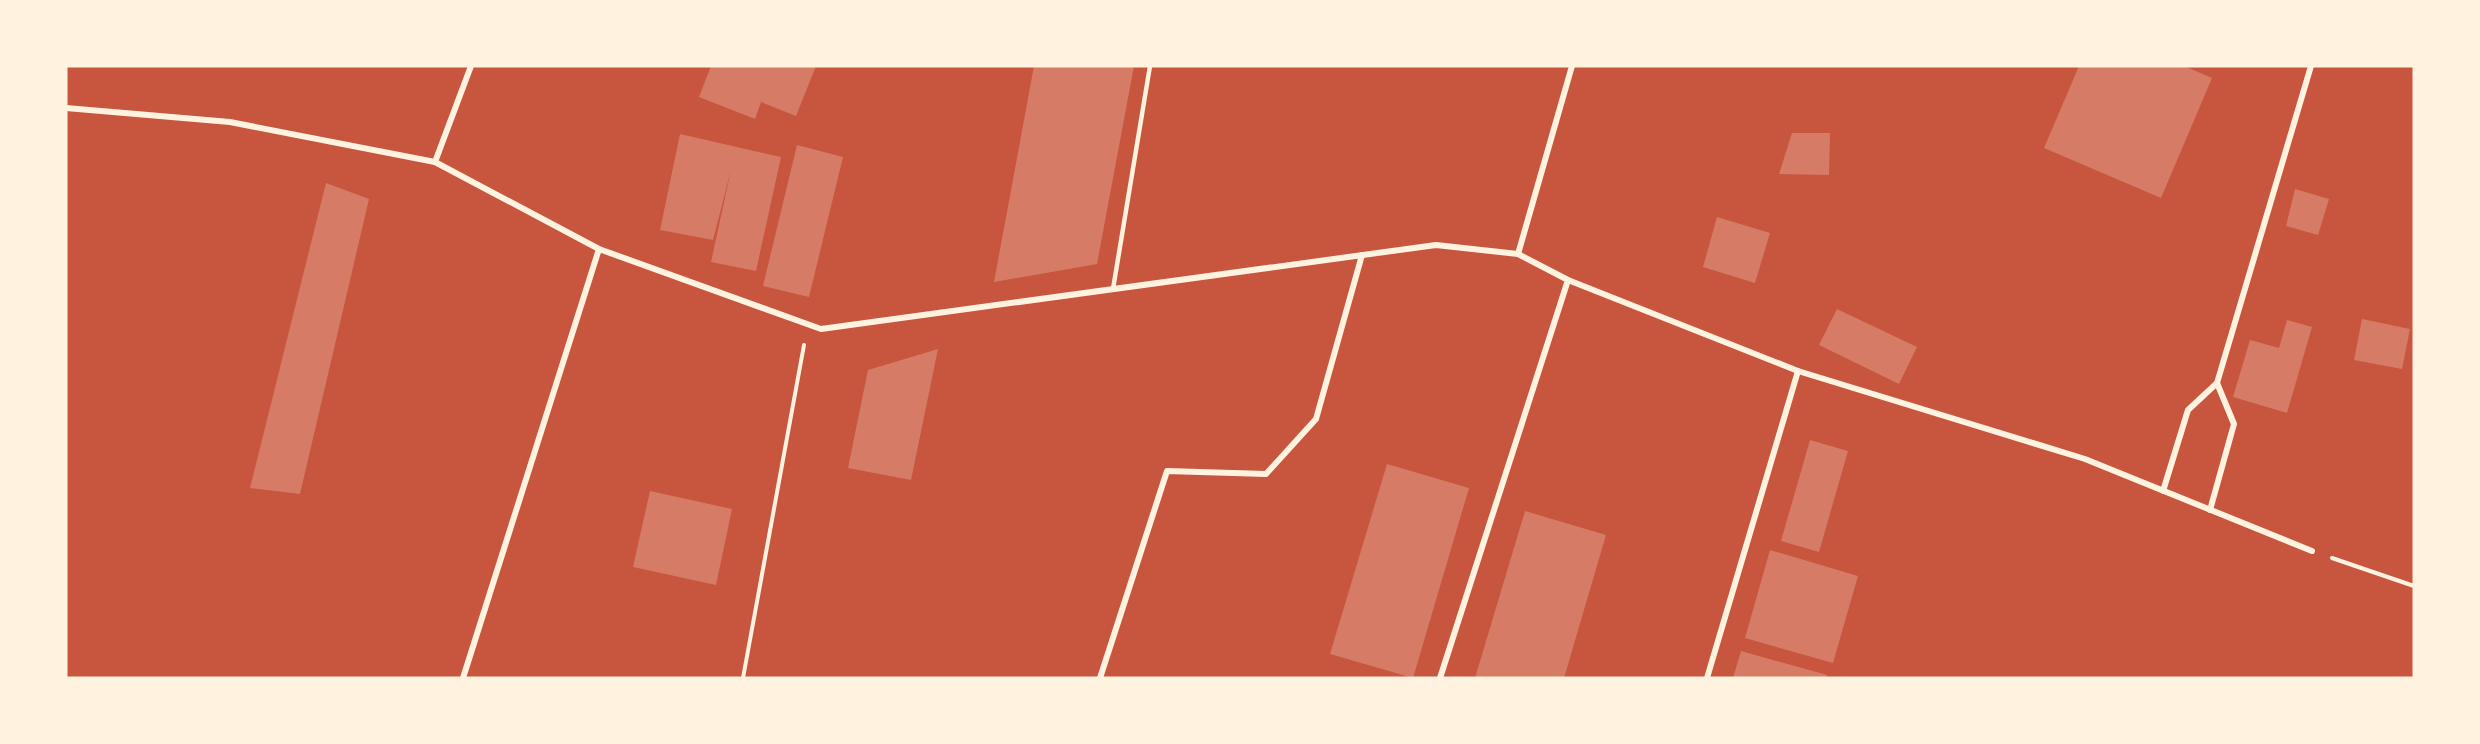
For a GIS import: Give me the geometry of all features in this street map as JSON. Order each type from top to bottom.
[{"type":"street","points":[[435,162],[471,66]]},
{"type":"street","points":[[1518,254],[1572,66]]},
{"type":"street","points":[[2163,491],[2188,410],[2217,383],[2311,66]]},
{"type":"street","points":[[66,108],[230,122],[435,162],[598,249],[821,329],[1436,245],[1518,254],[1568,280],[1798,371],[2085,459],[2312,551]]},
{"type":"street","points":[[463,678],[598,249]]},
{"type":"street","points":[[1100,678],[1167,471],[1266,474],[1302,435],[1316,419],[1362,255]]},
{"type":"street","points":[[1440,678],[1568,280]]},
{"type":"street","points":[[1707,678],[1798,371]]},
{"type":"street","points":[[2210,510],[2234,424],[2217,383]]},
{"type":"lane","points":[[1113,289],[1150,66]]},
{"type":"path","points":[[743,678],[807,323]]},
{"type":"path","points":[[2312,551],[2414,586]]},
{"type":"building","points":[[711,66],[816,66],[796,116],[761,102],[755,119],[699,97]]},
{"type":"building","points":[[1034,66],[1134,66],[1097,264],[994,282]]},
{"type":"building","points":[[2079,66],[2184,66],[2212,78],[2161,198],[2044,148]]},
{"type":"building","points":[[1792,133],[1830,133],[1829,175],[1779,174]]},
{"type":"building","points":[[680,134],[781,157],[756,271],[711,262],[731,170],[713,240],[660,230]]},
{"type":"building","points":[[797,145],[843,157],[809,297],[763,286]]},
{"type":"building","points":[[326,183],[369,199],[300,494],[250,488]]},
{"type":"building","points":[[2295,189],[2329,199],[2318,235],[2286,226]]},
{"type":"building","points":[[1717,217],[1770,233],[1755,283],[1703,267]]},
{"type":"building","points":[[1837,309],[1917,347],[1899,384],[1819,345]]},
{"type":"building","points":[[2362,319],[2410,329],[2402,369],[2354,360]]},
{"type":"building","points":[[2287,320],[2312,327],[2287,413],[2233,397],[2250,340],[2279,348]]},
{"type":"building","points":[[938,349],[911,480],[848,468],[868,370]]},
{"type":"building","points":[[1810,440],[1848,451],[1819,552],[1781,541]]},
{"type":"building","points":[[1387,464],[1469,488],[1413,678],[1330,654]]},
{"type":"building","points":[[650,491],[732,509],[716,585],[633,567]]},
{"type":"building","points":[[1525,511],[1606,535],[1564,678],[1475,678]]},
{"type":"building","points":[[1770,550],[1858,576],[1833,663],[1745,638]]},
{"type":"building","points":[[1741,651],[1827,675],[1827,678],[1733,678]]}]
